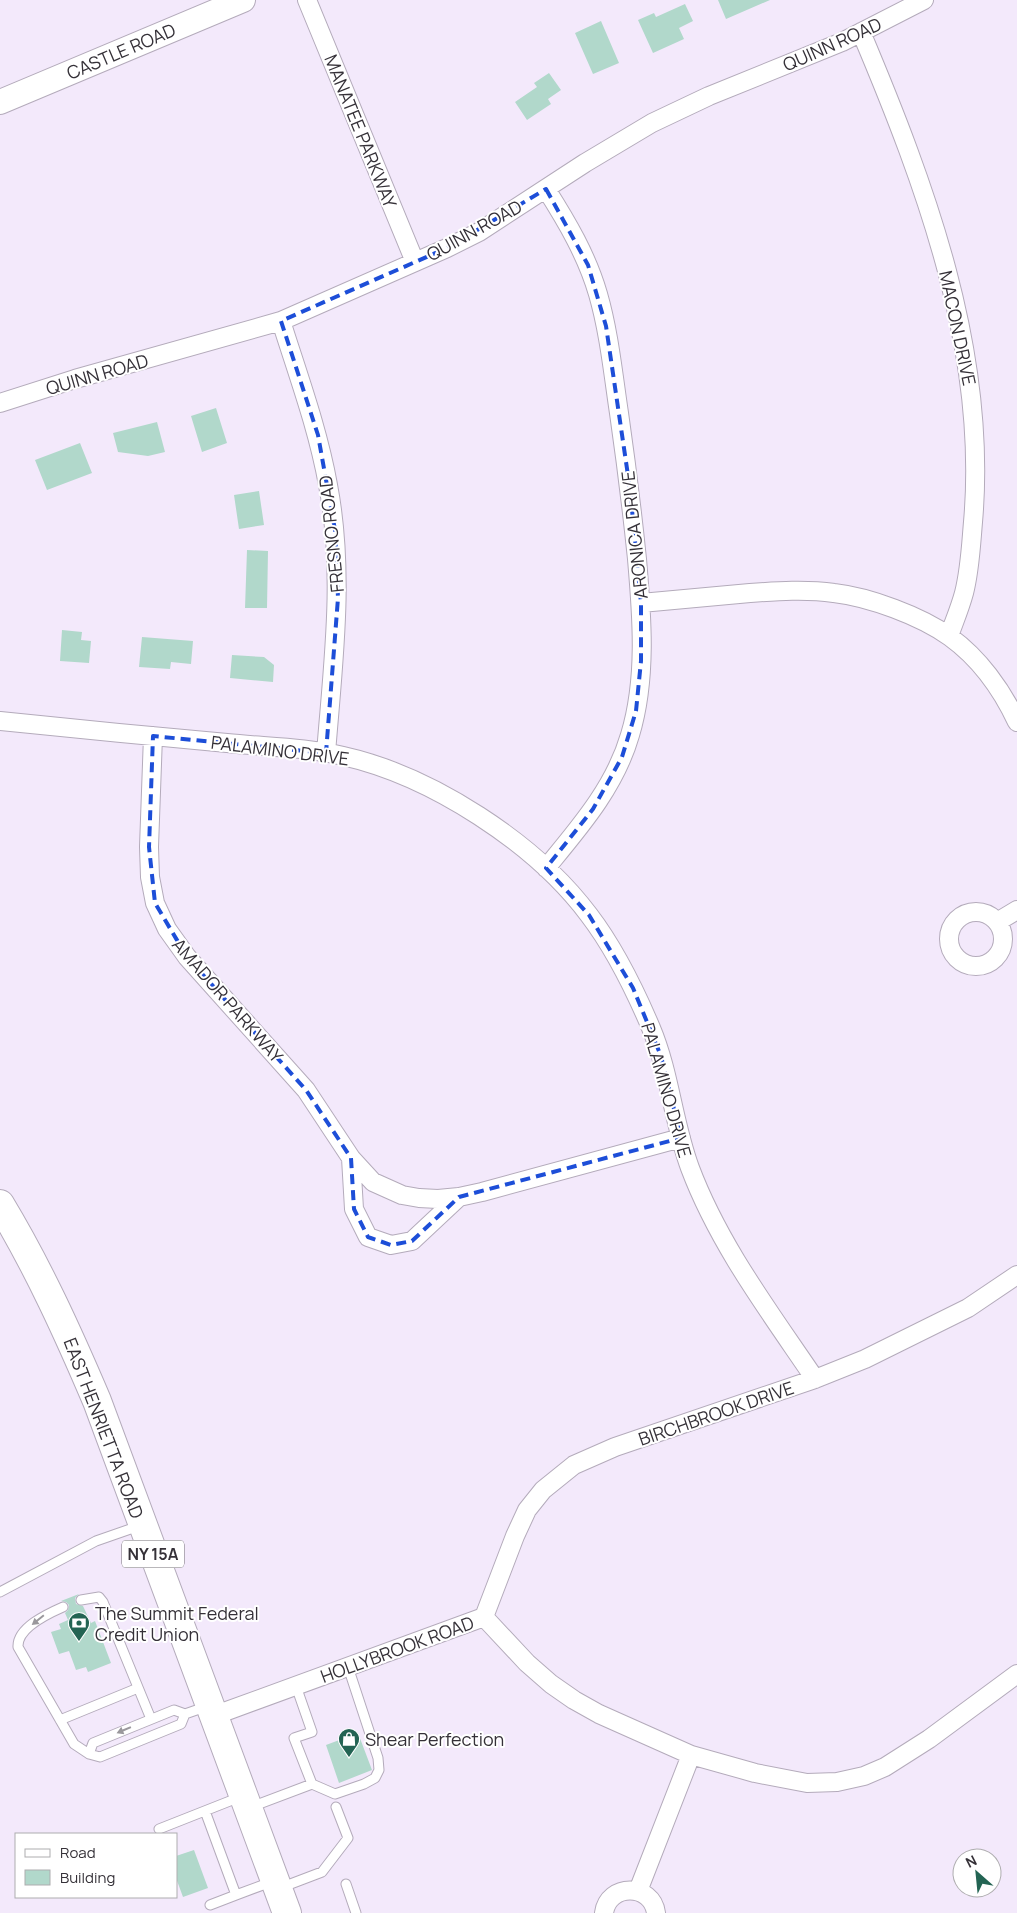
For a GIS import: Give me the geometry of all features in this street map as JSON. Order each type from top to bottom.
[{"type":"main road","name":"EAST HENRIETTA ROAD","points":[[0,1204],[24,1244],[63,1322],[97,1401],[142,1525],[202,1712],[245,1802],[280,1894]]},
{"type":"street","name":"CASTLE ROAD","points":[[0,102],[243,0]]},
{"type":"street","name":"MANATEE PARKWAY","points":[[307,0],[415,262]]},
{"type":"street","name":"QUINN ROAD","points":[[0,403],[75,379],[281,321],[479,232],[585,163],[652,123],[709,96],[842,42],[924,0]]},
{"type":"street","name":"MACON DRIVE","points":[[861,32],[896,114],[925,198],[960,322],[969,374],[976,451],[976,491],[972,542],[964,593],[949,636]]},
{"type":"street","name":"ARONICA DRIVE","points":[[546,189],[568,224],[588,265],[606,326],[630,489],[641,603],[640,686],[630,736],[611,780],[598,802],[546,868]]},
{"type":"street","name":"FRESNO ROAD","points":[[281,321],[318,435],[329,486],[335,530],[338,598],[326,753]]},
{"type":"street","points":[[641,603],[792,590],[834,593],[869,600],[896,610],[949,636],[970,654],[989,675],[1017,722]]},
{"type":"street","name":"PALAMINO DRIVE","points":[[0,721],[344,756],[413,779],[484,819],[512,840],[546,868],[566,888],[589,915],[615,953],[652,1029],[661,1056],[680,1138],[693,1174],[718,1230],[743,1272],[815,1379]]},
{"type":"street","name":"AMADOR PARKWAY","points":[[153,736],[149,846],[150,877],[155,903],[167,929],[187,957],[306,1090],[351,1158],[372,1182],[402,1195],[438,1199],[459,1197],[680,1138]]},
{"type":"street","points":[[997,922],[1017,910]]},
{"type":"street","points":[[351,1158],[354,1209],[368,1237],[391,1245],[412,1241],[459,1197]]},
{"type":"street","name":"BIRCHBROOK DRIVE","points":[[484,1617],[527,1510],[543,1490],[574,1465],[615,1447],[815,1379],[865,1359],[968,1308],[1017,1275]]},
{"type":"street","name":"HOLLYBROOK ROAD","points":[[202,1712],[296,1686],[484,1617],[527,1663],[551,1684],[599,1714],[691,1756],[755,1773],[807,1783],[837,1782],[864,1776],[885,1767],[929,1739],[1017,1674]]},
{"type":"street","points":[[638,1891],[691,1756]]},
{"type":"street","points":[[604,1913],[613,1895],[629,1890],[638,1891],[646,1895],[652,1901],[656,1913]]},
{"type":"lane","points":[[0,1592],[96,1541],[142,1525]]},
{"type":"lane","points":[[81,1600],[99,1597],[103,1602],[151,1719]]},
{"type":"lane","points":[[63,1607],[42,1616],[22,1634],[18,1640],[18,1647],[74,1744],[89,1754],[100,1757],[181,1724],[202,1712]]},
{"type":"lane","points":[[159,1829],[205,1811],[312,1784],[335,1794],[375,1778],[379,1770],[378,1758],[348,1667]]},
{"type":"lane","points":[[296,1686],[312,1732],[294,1738],[312,1784]]},
{"type":"lane","points":[[60,1720],[138,1688]]},
{"type":"lane","points":[[89,1754],[94,1743],[174,1710],[202,1712]]},
{"type":"lane","points":[[210,1905],[236,1895],[280,1894],[322,1872],[348,1838],[336,1807]]},
{"type":"lane","points":[[205,1811],[236,1895]]},
{"type":"lane","points":[[346,1884],[356,1913]]},
{"type":"highlighted area","points":[[546,189],[588,265],[606,326],[630,489],[641,603],[641,661],[636,711],[622,757],[593,809],[546,868],[589,915],[633,988],[661,1056],[681,1138],[459,1197],[412,1241],[391,1245],[368,1237],[354,1209],[351,1158],[306,1090],[187,957],[155,903],[149,847],[153,736],[326,753],[338,598],[335,530],[318,435],[281,321],[447,248]]},
{"type":"building","points":[[718,0],[770,0],[726,19]]},
{"type":"building","points":[[685,4],[693,21],[679,28],[684,39],[653,53],[638,20],[654,13],[656,17]]},
{"type":"building","points":[[601,21],[619,63],[593,74],[575,33]]},
{"type":"building","points":[[549,73],[561,90],[548,99],[551,104],[527,120],[515,102],[537,87],[534,83]]},
{"type":"building","points":[[216,408],[227,443],[202,452],[191,416]]},
{"type":"building","points":[[157,422],[165,452],[148,456],[118,452],[113,433]]},
{"type":"building","points":[[80,443],[92,473],[47,490],[35,460]]},
{"type":"building","points":[[259,491],[264,525],[239,529],[234,495]]},
{"type":"building","points":[[247,550],[268,551],[267,608],[245,608]]},
{"type":"building","points":[[62,630],[82,632],[81,640],[91,641],[89,663],[60,661]]},
{"type":"building","points":[[142,637],[193,641],[191,664],[171,662],[170,669],[139,667]]},
{"type":"building","points":[[232,655],[264,657],[274,665],[273,682],[230,678]]},
{"type":"building","name":"The Summit Federal Credit Union","points":[[79,1594],[75,1598],[76,1604],[83,1606],[91,1623],[95,1621],[111,1663],[88,1672],[86,1667],[76,1670],[69,1651],[59,1654],[51,1632],[61,1629],[59,1624],[68,1620],[65,1613],[69,1605],[61,1601]]},
{"type":"building","name":"Shear Perfection","points":[[358,1733],[372,1770],[339,1783],[326,1745]]},
{"type":"building","points":[[194,1850],[208,1888],[183,1897],[178,1883],[178,1855]]},
{"type":"place","name":"The Summit Federal Credit Union","points":[[79,1642]]},
{"type":"place","name":"Shear Perfection","points":[[349,1758]]}]
